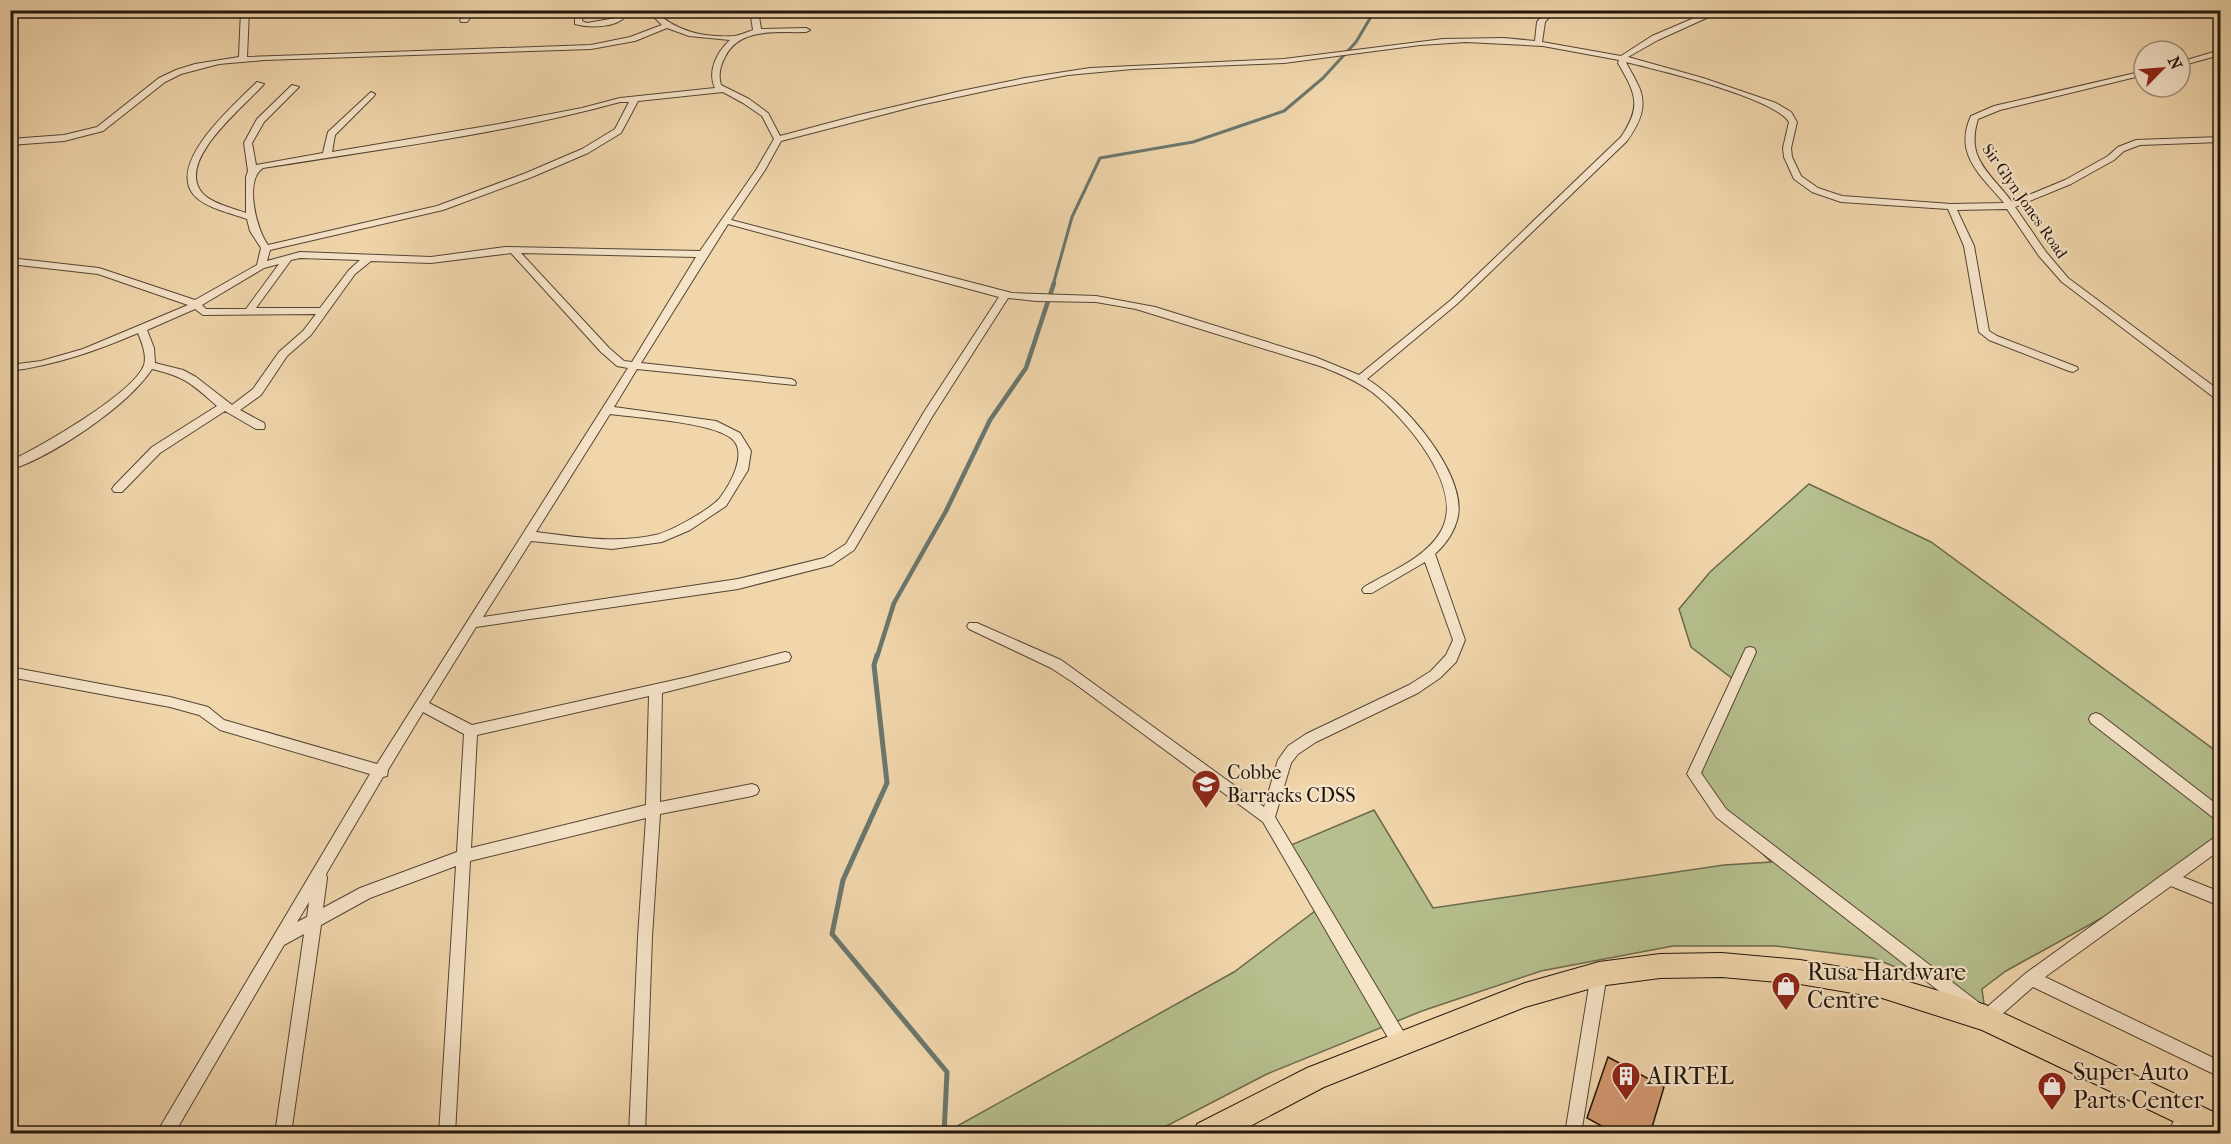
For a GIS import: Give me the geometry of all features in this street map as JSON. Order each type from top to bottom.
[{"type":"highway","points":[[1207,1134],[1316,1077],[1400,1042],[1525,995],[1599,974],[1660,966],[1722,965],[1800,972],[1882,986],[1986,1018],[2181,1123],[2220,1129]]},
{"type":"street","points":[[243,60],[245,10]]},
{"type":"street","points":[[464,20],[473,10]]},
{"type":"street","points":[[579,10],[578,22],[587,25],[618,20],[621,17],[621,10]]},
{"type":"street","points":[[651,10],[666,26],[703,37],[736,38],[757,31],[806,30]]},
{"type":"street","points":[[754,10],[757,31]]},
{"type":"street","points":[[1538,44],[1541,22],[1552,10]]},
{"type":"street","points":[[1360,379],[1454,302],[1624,139],[1637,118],[1640,94],[1622,63],[1623,59],[1630,52],[1655,38],[1721,10]]},
{"type":"street","points":[[1802,10],[1846,16],[1876,13],[1906,15],[1939,10]]},
{"type":"street","points":[[10,142],[64,138],[100,129],[172,74],[194,67],[243,60],[582,47],[632,39],[666,26]]},
{"type":"street","points":[[703,37],[724,51]]},
{"type":"street","points":[[736,38],[724,51],[714,75],[718,86],[765,115],[777,139]]},
{"type":"street","points":[[164,1134],[277,941],[472,623],[635,367],[703,254],[766,163],[777,139],[842,120],[1004,84],[1110,68],[1284,61],[1420,43],[1497,40],[1538,44],[1623,59],[1760,100],[1780,109],[1793,122],[1787,148],[1791,166],[1797,177],[1823,195],[1841,199],[1951,207],[2010,206],[2068,182],[2129,145],[2149,140],[2220,139]]},
{"type":"street","points":[[2192,61],[2220,53]]},
{"type":"street","name":"Sir Glyn Jones Road","points":[[2132,77],[1997,108],[1974,118],[1969,138],[1972,156],[2010,206],[2044,258],[2065,280],[2220,396]]},
{"type":"street","points":[[249,217],[201,197],[194,190],[190,177],[194,163],[215,126],[260,84]]},
{"type":"street","points":[[266,248],[260,241],[249,217],[252,171],[248,143],[260,121],[295,87]]},
{"type":"street","points":[[252,171],[268,164],[499,127],[635,98],[725,89]]},
{"type":"street","points":[[327,154],[331,134],[371,94]]},
{"type":"street","points":[[266,248],[440,208],[538,171],[585,151],[618,130],[635,98]]},
{"type":"street","points":[[1951,207],[1969,246],[1984,332],[1993,338],[2073,369]]},
{"type":"street","points":[[726,221],[1005,296],[1095,299],[1143,308],[1298,355],[1360,379],[1380,393],[1435,455],[1447,479],[1452,500],[1449,529],[1441,543],[1429,555],[1368,590]]},
{"type":"street","points":[[249,311],[310,239]]},
{"type":"street","points":[[261,266],[266,248]]},
{"type":"street","points":[[10,368],[41,364],[87,351],[142,330],[196,304],[261,266],[294,256],[431,260],[513,250],[703,254]]},
{"type":"street","points":[[513,250],[614,360],[621,364],[791,382]]},
{"type":"street","points":[[118,489],[156,450],[257,392],[283,354],[307,333],[352,272],[370,257]]},
{"type":"street","points":[[10,261],[99,271],[196,304],[203,312],[321,311]]},
{"type":"street","points":[[472,623],[738,584],[828,562],[850,547],[928,414],[1005,296]]},
{"type":"street","points":[[10,466],[48,447],[102,410],[142,376],[149,365],[150,355],[142,330]]},
{"type":"street","points":[[149,365],[179,372],[192,379],[229,408],[260,426]]},
{"type":"street","points":[[528,536],[612,545],[658,539],[686,527],[722,503],[742,470],[746,451],[736,436],[712,424],[608,410]]},
{"type":"street","points":[[1268,818],[1285,760],[1293,750],[1432,678],[1457,650],[1459,640],[1429,555]]},
{"type":"street","points":[[973,626],[1056,664],[1268,818],[1400,1042]]},
{"type":"street","points":[[1750,652],[1694,774],[1722,813],[1986,1018],[2031,978],[2220,843]]},
{"type":"street","points":[[422,705],[471,731],[656,690],[785,657]]},
{"type":"street","points":[[10,672],[170,702],[203,711],[220,724],[382,772]]},
{"type":"street","points":[[637,1134],[653,810],[656,690]]},
{"type":"street","points":[[2096,719],[2220,815]]},
{"type":"street","points":[[447,1134],[471,731]]},
{"type":"street","points":[[277,941],[365,893],[462,857],[653,810],[752,790]]},
{"type":"street","points":[[283,1134],[320,874]]},
{"type":"street","points":[[2172,879],[2220,899]]},
{"type":"street","points":[[1573,1134],[1599,974]]},
{"type":"street","points":[[2031,978],[2220,1069]]},
{"type":"green space","points":[[1809,484],[1931,542],[2220,754],[2220,842],[2172,879],[2006,971],[1982,989],[1986,1018],[1966,995],[1873,958],[1775,946],[1673,946],[1541,971],[1422,1011],[1267,1074],[1153,1133],[943,1134],[1234,972],[1319,908],[1284,848],[1374,810],[1433,908],[1724,865],[1771,862],[1721,813],[1694,774],[1738,683],[1691,647],[1679,609],[1710,572]]},
{"type":"building","name":"AIRTEL","points":[[1608,1057],[1664,1087],[1650,1134],[1616,1134],[1587,1118]]},
{"type":"waterway","points":[[1053,285],[1072,217],[1100,158],[1193,142],[1284,111],[1323,78],[1356,42],[1375,10]]},
{"type":"waterway","points":[[877,657],[894,603],[946,511],[990,420],[1026,368],[1054,283]]},
{"type":"waterway","points":[[877,655],[874,665],[887,783],[843,880],[832,934],[947,1072],[944,1134]]},
{"type":"place","name":"Cobbe Barracks CDSS","points":[[1206,810]]},
{"type":"place","name":"Rusa Hardware Centre","points":[[1786,1012]]},
{"type":"place","name":"AIRTEL","points":[[1626,1102]]},
{"type":"place","name":"Super Auto Parts Center","points":[[2052,1112]]}]
